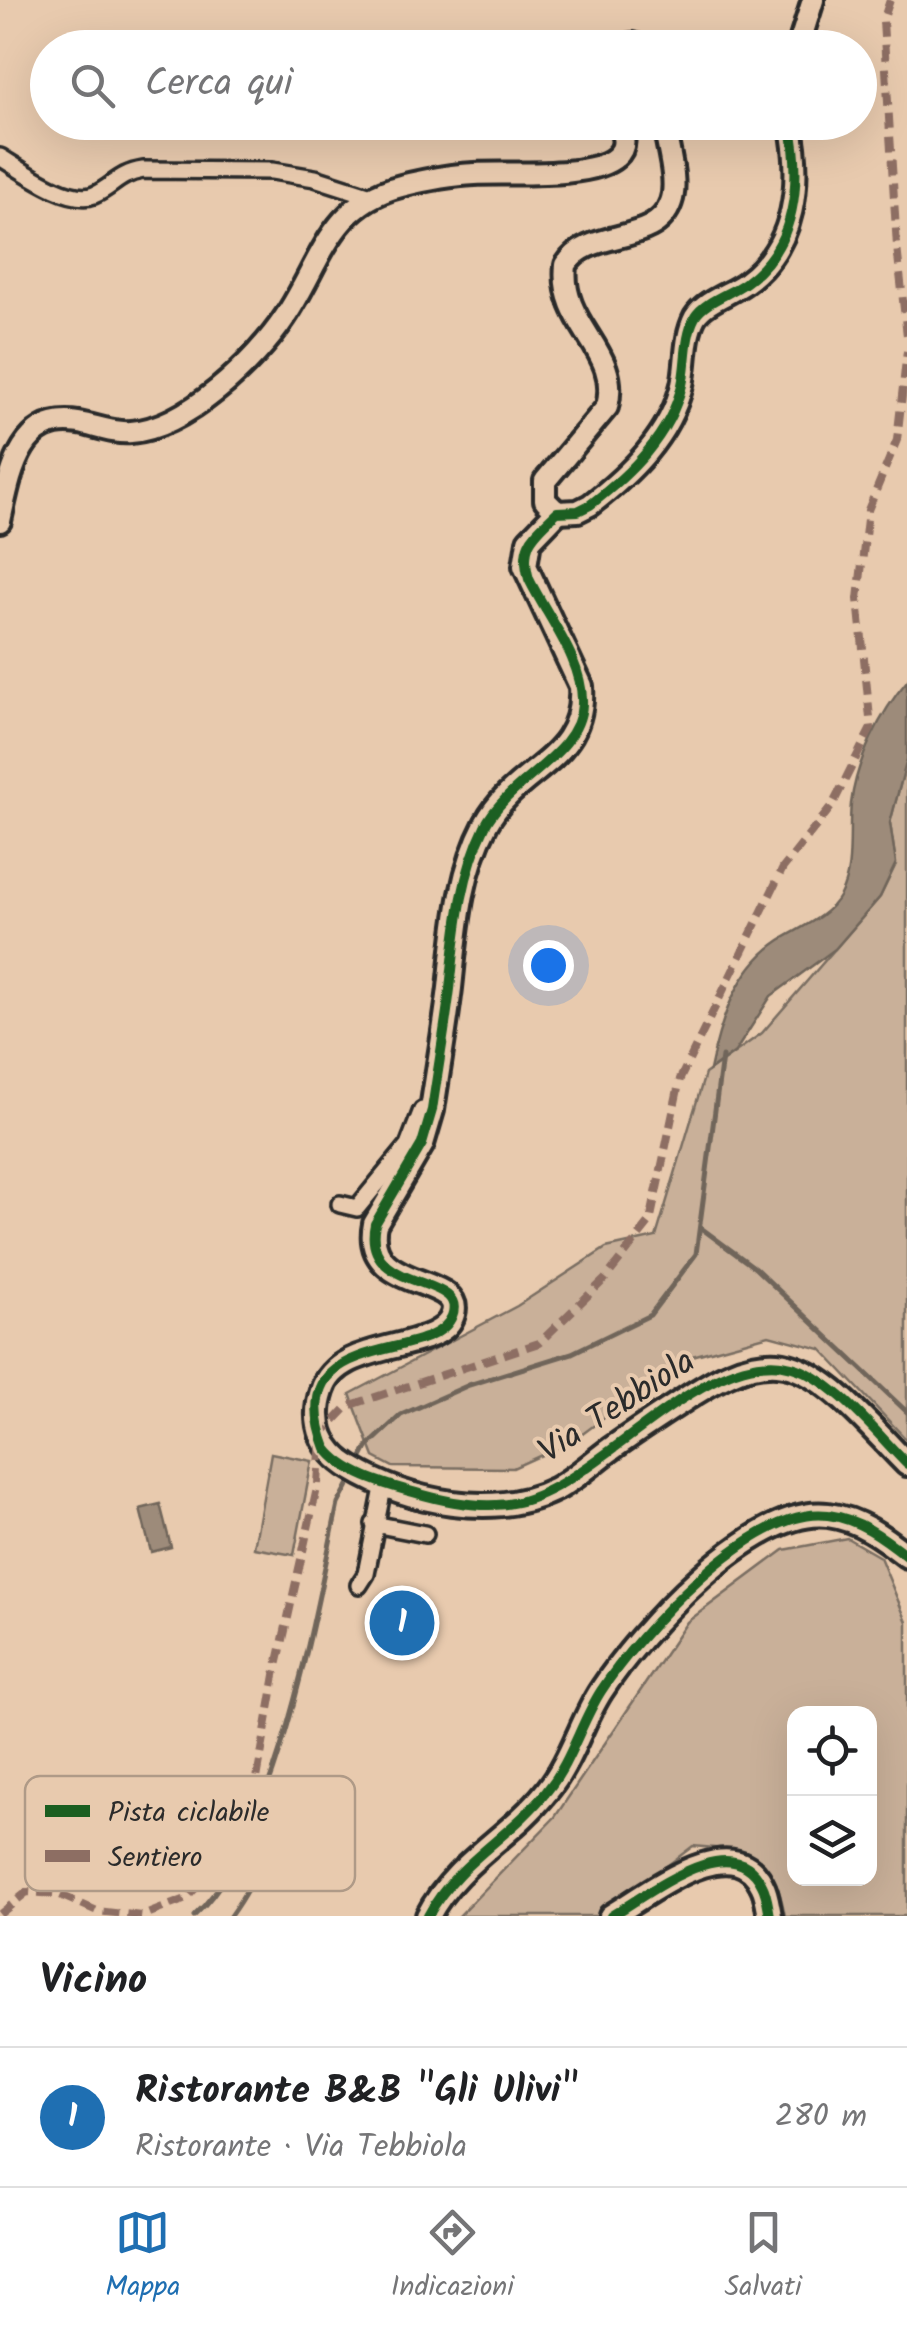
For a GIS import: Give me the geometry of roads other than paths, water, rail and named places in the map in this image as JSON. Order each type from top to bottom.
[{"type":"main road","points":[[438,1069],[470,859],[502,800],[568,742],[578,725],[581,686],[526,566],[529,540],[557,512]]},
{"type":"main road","name":"Via Tebbiola","points":[[438,1069],[422,1144],[375,1224],[373,1245],[382,1261],[396,1273],[450,1296],[452,1316],[442,1329],[428,1336],[338,1366],[327,1378],[319,1412],[321,1435],[330,1454],[386,1484],[436,1499],[478,1505],[516,1503],[556,1489],[720,1377],[749,1367],[776,1364],[794,1367],[822,1380],[907,1464]]},
{"type":"main road","points":[[428,1916],[444,1888],[464,1866],[530,1811],[550,1788],[600,1692],[648,1628],[696,1580],[778,1526],[824,1514],[851,1520],[879,1534],[907,1556]]},
{"type":"main road","points":[[611,1916],[676,1875],[710,1862],[728,1863],[755,1874],[763,1886],[770,1916]]},
{"type":"street","points":[[804,30],[813,0]]},
{"type":"street","points":[[0,521],[16,462],[28,438],[43,427],[58,421],[129,433],[155,427],[182,414],[241,370],[286,317],[325,243],[355,206],[371,196],[433,179],[580,170],[608,163],[622,151],[624,140]]},
{"type":"street","points":[[666,140],[672,193],[666,211],[652,226],[584,246],[566,265],[566,296],[604,362],[611,393],[608,407],[545,481],[545,500],[557,512],[590,505],[650,450],[682,387],[692,322],[700,310],[750,280],[783,242],[795,190],[791,140]]},
{"type":"street","points":[[0,157],[50,186],[87,197],[126,173],[143,170],[272,170],[315,178],[371,196]]},
{"type":"street","points":[[340,1204],[357,1208],[363,1204],[382,1174],[408,1146],[438,1069]]},
{"type":"street","points":[[359,1585],[366,1574],[374,1524],[386,1484]]},
{"type":"street","points":[[374,1524],[425,1534]]},
{"type":"waterway","points":[[359,1463],[368,1446],[401,1415],[469,1385],[572,1353],[650,1315],[696,1254],[722,1057]]},
{"type":"waterway","points":[[701,1228],[755,1268],[907,1412]]},
{"type":"waterway","points":[[272,1776],[304,1663],[338,1504],[352,1478]]},
{"type":"waterway","points":[[194,1916],[215,1891]]},
{"type":"waterway","points":[[230,1916],[246,1891]]},
{"type":"place","name":"Ristorante B&B \"Gli Ulivi\"","points":[[402,1623]]}]
